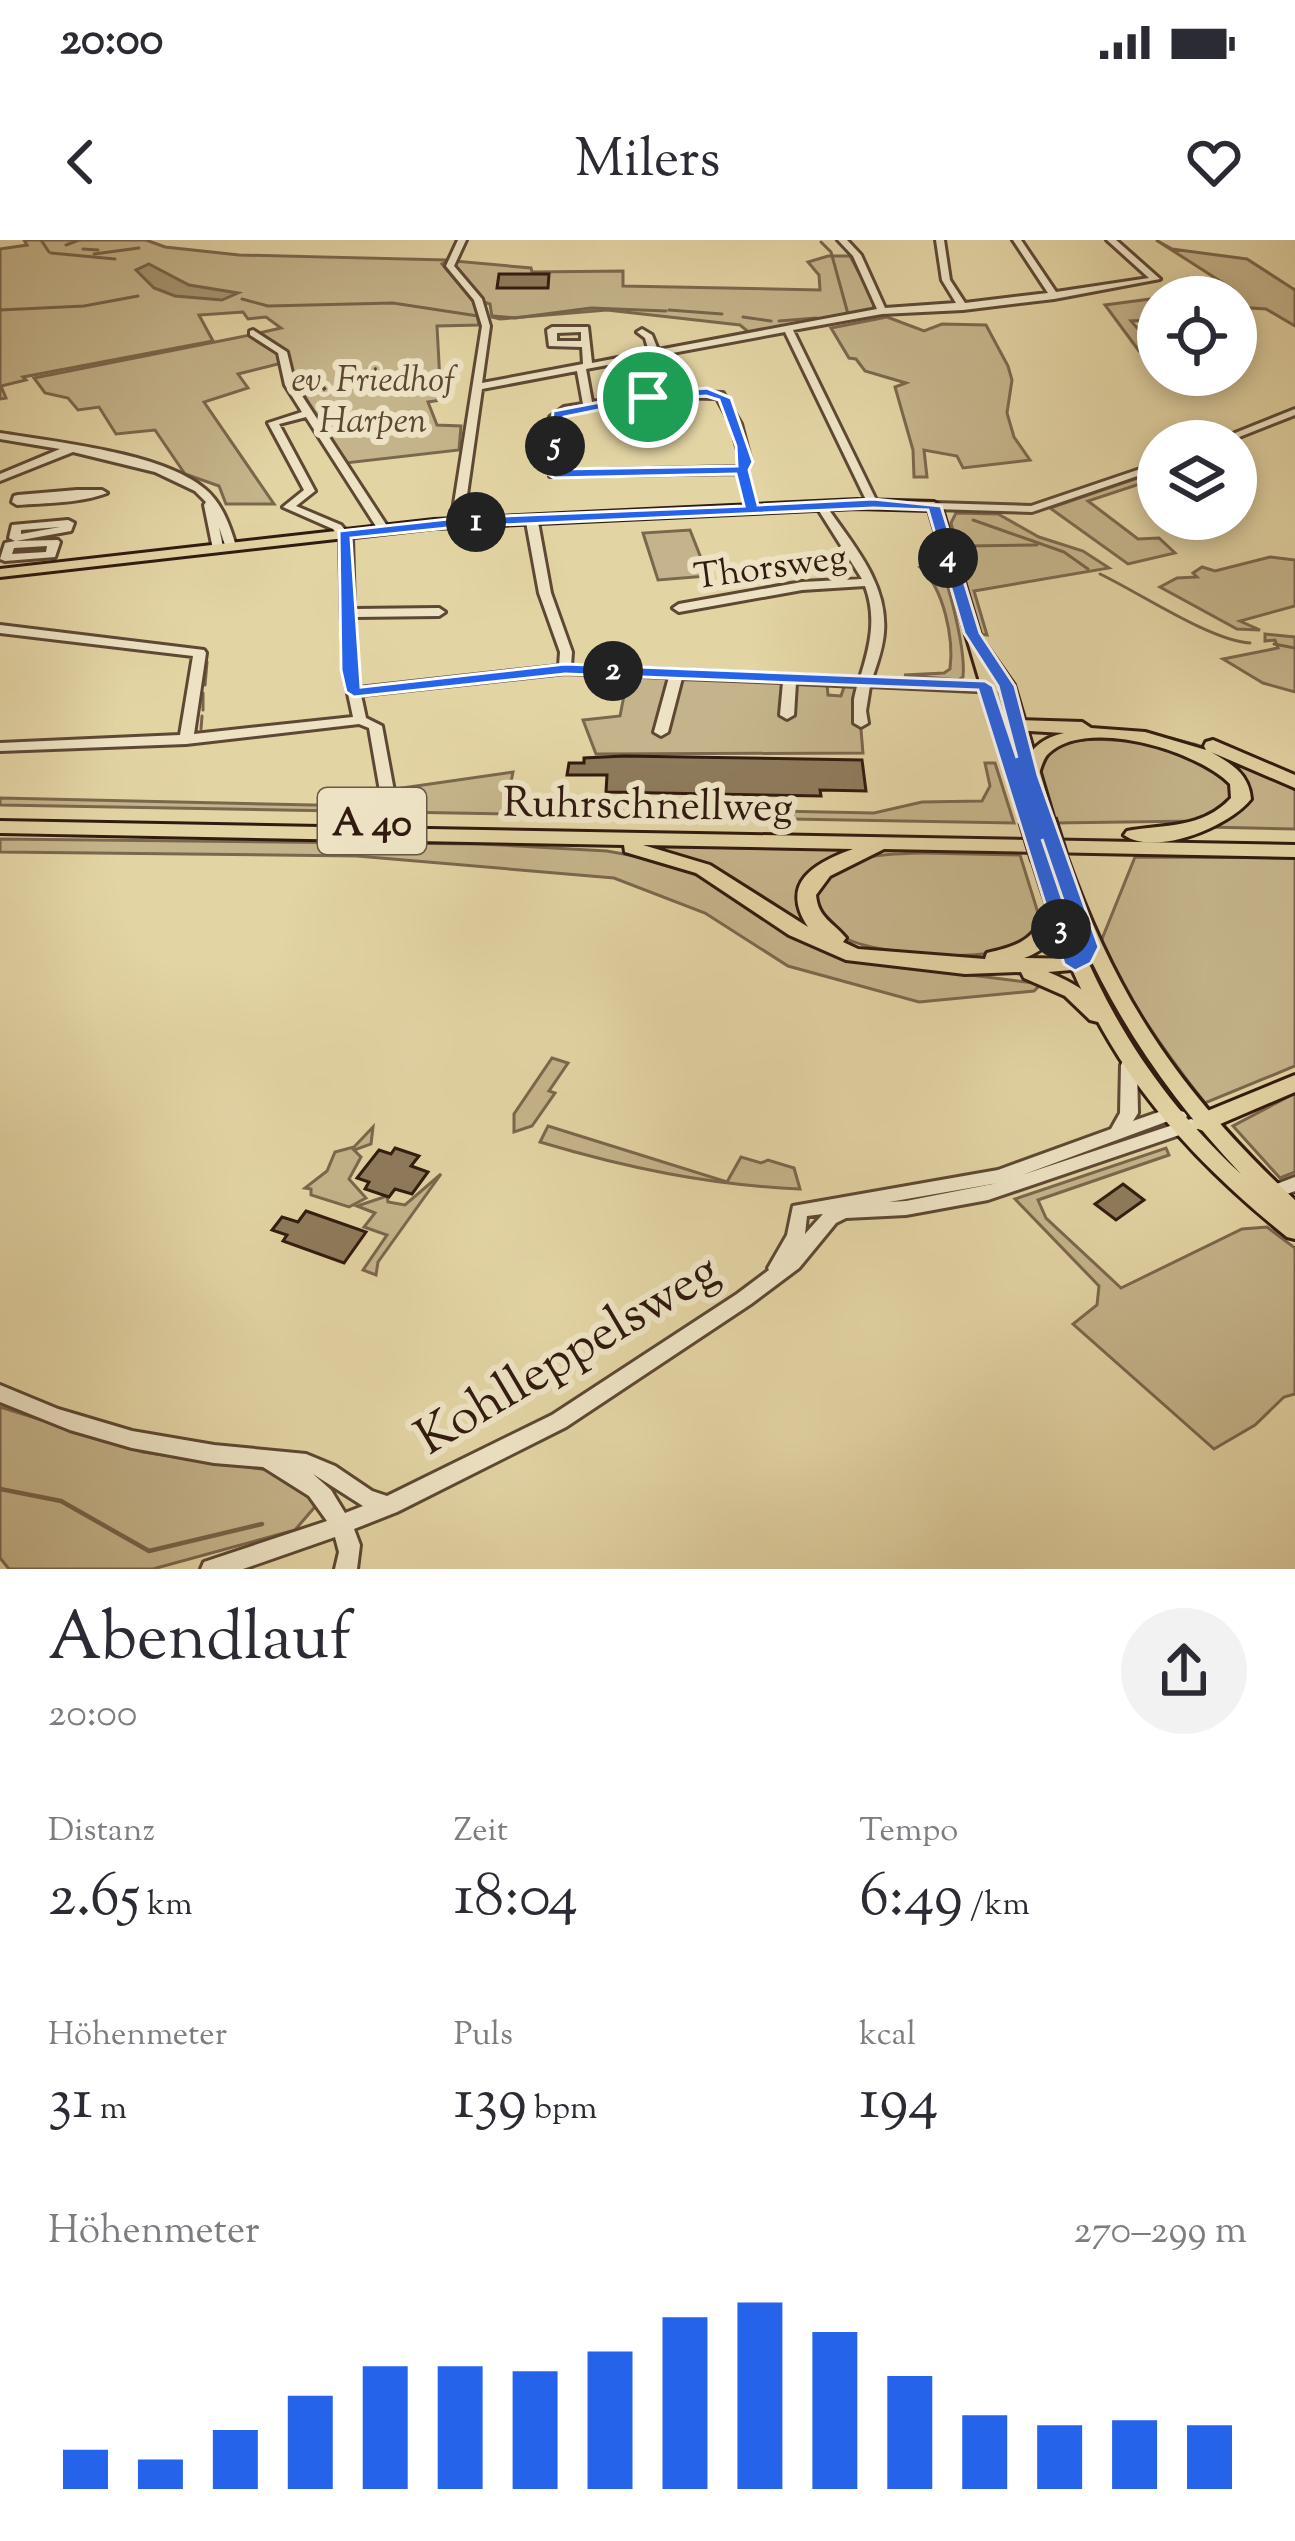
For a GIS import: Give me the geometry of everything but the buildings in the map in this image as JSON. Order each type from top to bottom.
[{"type":"highway","points":[[1013,733],[1184,745],[1217,760],[1240,783],[1241,799],[1216,820],[1187,830],[1130,835]]},
{"type":"highway","points":[[1013,733],[1163,733],[1221,749],[1295,782]]},
{"type":"highway","points":[[1030,775],[1035,757],[1050,744],[1089,736]]},
{"type":"highway","name":"Ruhrschnellweg","points":[[2,823],[1295,838]]},
{"type":"highway","name":"Ruhrschnellweg","points":[[2,823],[1295,850]]},
{"type":"highway","points":[[542,837],[607,844],[680,861],[723,880],[797,930],[854,955],[913,964],[1002,968],[1082,956]]},
{"type":"highway","points":[[925,844],[867,851],[829,865],[805,894],[810,916],[829,935],[850,946],[899,957],[949,959],[1000,957],[1029,950],[1050,931],[1057,913]]},
{"type":"highway","points":[[1002,968],[1064,986],[1098,1015]]},
{"type":"highway","points":[[1186,1122],[1295,1083]]},
{"type":"main road","points":[[0,573],[457,523],[873,504],[934,506],[985,686],[1013,733],[1030,775],[1037,820]]},
{"type":"main road","points":[[972,633],[1010,695],[1013,733],[1098,1015],[1129,1064],[1295,1232]]},
{"type":"main road","points":[[1049,859],[1057,913],[1154,1060],[1186,1122]]},
{"type":"main road","points":[[1264,1196],[1295,1213]]},
{"type":"street","points":[[457,523],[486,317],[475,294],[450,266],[462,240]]},
{"type":"street","points":[[842,240],[857,255],[880,312]]},
{"type":"street","points":[[940,240],[946,280],[963,307]]},
{"type":"street","points":[[1017,240],[1054,296]]},
{"type":"street","points":[[477,387],[880,312],[963,307],[1154,281],[1155,276],[1111,240]]},
{"type":"street","points":[[789,331],[873,504]]},
{"type":"street","points":[[642,332],[650,337],[655,355]]},
{"type":"street","points":[[253,333],[282,352],[290,385],[383,530]]},
{"type":"street","points":[[586,344],[588,406]]},
{"type":"street","points":[[742,470],[554,474],[555,417],[588,406],[682,393],[720,395],[742,446],[746,462],[742,470],[752,509]]},
{"type":"street","points":[[1257,427],[1295,412]]},
{"type":"street","points":[[309,413],[273,423],[310,491],[288,506],[344,534],[346,613],[360,720]]},
{"type":"street","points":[[0,436],[173,476],[202,491],[224,546]]},
{"type":"street","points":[[0,478],[70,449]]},
{"type":"street","points":[[934,506],[1032,509],[1137,473]]},
{"type":"street","points":[[76,495],[59,490],[17,502],[102,493]]},
{"type":"street","points":[[821,506],[870,582],[879,631],[860,702],[861,723]]},
{"type":"street","points":[[532,522],[545,593],[566,652],[565,669]]},
{"type":"street","name":"Thorsweg","points":[[679,608],[802,586],[870,582]]},
{"type":"street","points":[[346,613],[439,612]]},
{"type":"street","points":[[0,628],[200,653],[186,740]]},
{"type":"street","points":[[985,686],[996,678],[994,666]]},
{"type":"street","points":[[354,692],[565,669],[985,686],[1010,695]]},
{"type":"street","points":[[661,731],[677,674]]},
{"type":"street","points":[[787,715],[790,678]]},
{"type":"street","points":[[0,747],[186,740],[360,720],[375,726],[387,791]]},
{"type":"street","points":[[1114,1137],[1129,1113],[1129,1064]]},
{"type":"street","points":[[1114,1137],[1186,1122]]},
{"type":"street","name":"Kohlleppelsweg","points":[[212,1569],[341,1526],[559,1421],[769,1281],[802,1253],[830,1218],[843,1211],[907,1208],[988,1193],[1186,1122]]},
{"type":"street","name":"Kohlleppelsweg","points":[[769,1281],[796,1236],[799,1211],[1000,1176],[1114,1137]]},
{"type":"street","points":[[1264,1196],[1295,1184]]},
{"type":"street","points":[[0,1393],[56,1417],[151,1443],[318,1466],[344,1479],[360,1498],[389,1505]]},
{"type":"street","points":[[268,1460],[317,1486],[350,1544],[346,1569]]},
{"type":"green space","name":"ev. Friedhof Harpen","points":[[24,240],[146,240],[165,247],[239,255],[447,260],[459,240],[448,261],[442,264],[473,301],[445,265],[473,295],[479,325],[437,326],[441,400],[428,402],[437,425],[461,426],[459,450],[346,463],[297,384],[285,351],[259,333],[281,328],[266,317],[248,319],[243,312],[199,315],[213,341],[23,377],[26,380],[1,386],[6,398],[0,399],[0,249],[27,245]]},
{"type":"green space","points":[[1156,240],[1172,249],[1247,259],[1295,290],[1295,326],[1257,308],[1257,276],[1212,276]]},
{"type":"green space","points":[[850,256],[875,302],[871,313],[751,334],[740,325],[607,310],[500,319],[492,317],[490,304],[483,302],[453,266],[455,261],[531,268],[532,272],[623,271],[623,286],[820,290],[819,275],[808,262]]},
{"type":"green space","points":[[1137,301],[1137,321],[1131,321],[1137,328],[1137,348],[1105,305]]},
{"type":"green space","points":[[887,317],[924,331],[942,324],[986,325],[1008,366],[1012,380],[1007,413],[1014,437],[1030,460],[963,468],[957,456],[924,450],[927,477],[914,477],[913,450],[895,387],[906,383],[865,371],[856,359],[849,358],[831,328]]},
{"type":"green space","points":[[250,335],[274,348],[282,363],[238,374],[248,388],[204,402],[274,504],[226,504],[219,486],[185,474],[155,430],[116,434],[99,407],[78,410],[68,398],[45,393],[34,378]]},
{"type":"green space","points":[[1137,478],[1137,485],[1088,501],[1137,540],[1161,540],[1175,553],[1128,564],[1050,508]]},
{"type":"green space","points":[[956,513],[998,514],[1039,537],[1083,551],[1109,568],[974,591],[987,635],[979,634],[951,523]]},
{"type":"green space","points":[[690,530],[708,576],[658,580],[643,533]]},
{"type":"green space","points":[[928,541],[941,567],[958,627],[963,677],[958,680],[904,675],[950,669],[946,615],[920,567],[929,564]]},
{"type":"green space","points":[[1270,557],[1295,560],[1295,606],[1240,621],[1260,630],[1237,629],[1160,587],[1177,578],[1197,577],[1193,573],[1202,567],[1215,571]]},
{"type":"green space","points":[[1265,634],[1295,637],[1295,692],[1263,683],[1223,659],[1278,648],[1275,640],[1265,641]]},
{"type":"green space","points":[[628,675],[827,684],[828,695],[841,696],[845,684],[857,684],[863,753],[596,754],[583,720],[620,716]]},
{"type":"green space","points":[[1033,731],[1133,736],[1053,734]]},
{"type":"green space","points":[[1089,739],[1136,741],[1211,760],[1234,787],[1232,799],[1210,817],[1196,821],[1055,823],[1037,767],[1058,746]]},
{"type":"green space","points":[[1196,745],[1207,748],[1295,787],[1295,829],[1206,827],[1234,815],[1246,802],[1232,767],[1216,753]]},
{"type":"green space","points":[[985,763],[995,763],[1014,823],[0,805],[0,798],[360,806],[405,800],[402,788],[513,772],[506,806],[874,813],[922,802],[982,801],[990,786]]},
{"type":"green space","points":[[0,839],[481,844],[607,851],[668,862],[707,880],[817,947],[852,960],[1041,984],[1034,991],[919,1002],[788,966],[705,913],[614,878],[357,856],[0,852]]},
{"type":"green space","points":[[639,846],[857,850],[806,877],[831,942],[729,878]]},
{"type":"green space","points":[[923,853],[1020,855],[1039,916],[1034,934],[1016,946],[989,953],[957,956],[890,950],[845,938],[813,904],[828,876],[855,860]]},
{"type":"green space","points":[[1135,857],[1295,858],[1295,1066],[1205,1103],[1190,1084],[1136,1007],[1100,944]]},
{"type":"green space","points":[[552,1058],[568,1063],[549,1091],[555,1093],[532,1126],[514,1132],[514,1114]]},
{"type":"green space","points":[[1295,1093],[1295,1172],[1280,1178],[1233,1126]]},
{"type":"green space","points":[[548,1126],[727,1182],[741,1157],[761,1163],[768,1160],[794,1168],[800,1189],[766,1187],[701,1179],[605,1160],[540,1142]]},
{"type":"green space","points":[[373,1127],[371,1144],[354,1150],[361,1157],[349,1179],[366,1198],[349,1207],[311,1195],[311,1189],[305,1188],[327,1171],[335,1152],[354,1147]]},
{"type":"green space","points":[[1166,1148],[1169,1155],[1038,1200],[1046,1218],[1121,1288],[1242,1229],[1267,1227],[1295,1248],[1295,1394],[1284,1397],[1255,1425],[1214,1449],[1073,1324],[1097,1305],[1099,1286],[1015,1199]]},
{"type":"green space","points":[[441,1174],[378,1262],[376,1275],[363,1270],[387,1235],[364,1227],[375,1213],[357,1206],[387,1196],[388,1202],[405,1205]]},
{"type":"green space","points":[[0,1407],[143,1452],[268,1470],[319,1502],[295,1530],[153,1569],[9,1569],[0,1558]]},
{"type":"shaded area","points":[[149,264],[189,285],[238,293],[222,300],[175,296],[154,288],[136,270]]},
{"type":"waterway","points":[[41,240],[49,252]]},
{"type":"waterway","points":[[66,245],[79,240]]},
{"type":"waterway","points":[[821,242],[831,252],[848,314]]},
{"type":"waterway","points":[[94,254],[139,248]]},
{"type":"waterway","points":[[83,249],[98,250]]},
{"type":"waterway","points":[[51,253],[115,259]]},
{"type":"waterway","points":[[0,310],[84,306],[138,296]]},
{"type":"waterway","points":[[242,299],[268,306],[393,303],[478,316]]},
{"type":"waterway","points":[[493,316],[515,318],[591,308],[666,311]]},
{"type":"waterway","points":[[669,310],[722,314]]},
{"type":"waterway","points":[[743,317],[771,321]]},
{"type":"waterway","points":[[779,321],[816,318]]},
{"type":"waterway","points":[[973,520],[1064,552],[1088,569]]},
{"type":"waterway","points":[[967,546],[1037,545]]},
{"type":"waterway","points":[[1100,574],[1196,625],[1250,643]]},
{"type":"waterway","points":[[1274,644],[1295,648]]},
{"type":"waterway","points":[[205,685],[207,662]]},
{"type":"waterway","points":[[203,693],[203,710]]},
{"type":"waterway","points":[[201,729],[202,716]]},
{"type":"waterway","points":[[0,1489],[61,1501],[149,1551],[262,1524]]},
{"type":"route","points":[[648,397],[557,414],[554,474],[742,470],[744,478],[752,509],[934,506],[972,633],[1006,686],[1030,775],[1089,947],[1084,958],[1075,964],[1061,929],[985,686],[565,669],[354,692],[349,670],[344,534],[457,523],[752,509],[742,470],[746,462],[742,446],[724,398],[707,392],[648,397]]}]
